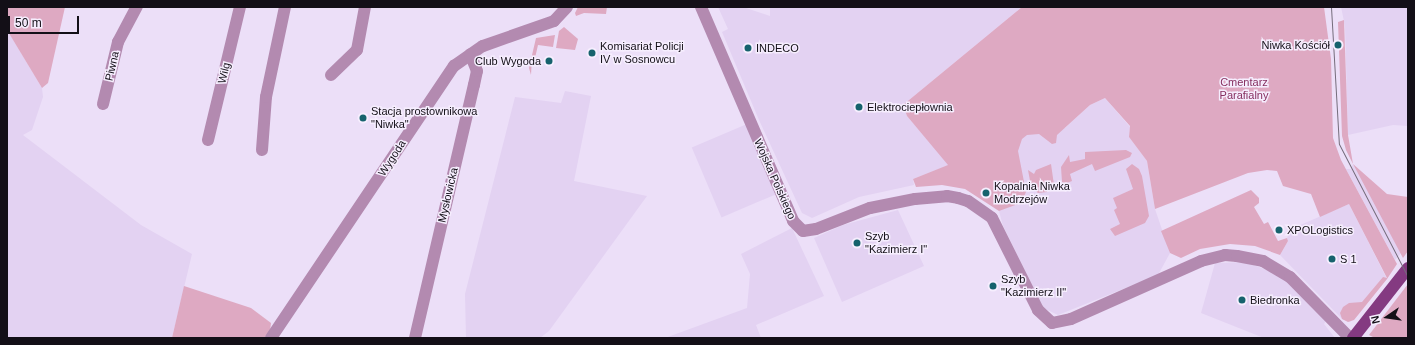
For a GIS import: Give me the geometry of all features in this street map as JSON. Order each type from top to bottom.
[{"type":"main road","points":[[1353,338],[1408,268]]},
{"type":"street","name":"Piwna","points":[[103,104],[118,42],[137,7]]},
{"type":"street","name":"Wilg","points":[[208,140],[240,7]]},
{"type":"street","points":[[262,150],[266,97],[285,7]]},
{"type":"street","points":[[331,76],[357,50],[365,7]]},
{"type":"street","name":"Wygoda","points":[[271,338],[444,78],[470,54],[494,41],[554,21],[567,7]]},
{"type":"street","name":"Wojska Polskiego","points":[[700,7],[793,221],[803,231],[816,229],[870,208],[915,199],[947,196],[958,198],[968,201],[992,218],[1042,316],[1052,323],[1059,323],[1201,261],[1225,255],[1250,257],[1274,266],[1290,277],[1350,338]]},
{"type":"street","name":"Mysłowicka","points":[[415,338],[477,70],[470,54]]},
{"type":"shaded area","points":[[718,7],[743,7],[770,16],[770,7],[1022,7],[903,105],[907,116],[949,165],[913,179],[914,185],[859,197],[812,218],[802,213],[759,120],[722,32],[728,29]]},
{"type":"shaded area","points":[[1341,7],[1408,7],[1408,126],[1393,125],[1348,135],[1345,26]]},
{"type":"shaded area","points":[[7,30],[42,88],[43,97],[32,130],[23,135],[141,225],[192,254],[172,338],[7,338]]},
{"type":"shaded area","points":[[565,91],[591,96],[574,181],[647,196],[549,331],[540,338],[466,338],[465,294],[515,97],[561,103]]},
{"type":"shaded area","points":[[1105,98],[1130,127],[1129,137],[1147,161],[1155,209],[1170,253],[1158,275],[1058,315],[1043,308],[1003,226],[999,211],[1001,178],[1018,131],[1065,128],[1090,105]]},
{"type":"shaded area","points":[[747,124],[777,194],[721,217],[692,147]]},
{"type":"shaded area","points":[[1353,164],[1401,253],[1395,260],[1346,169],[1351,169]]},
{"type":"shaded area","points":[[1349,204],[1387,279],[1350,322],[1342,319],[1280,255],[1288,241],[1287,238],[1291,229]]},
{"type":"shaded area","points":[[898,210],[924,266],[842,302],[814,238],[843,225]]},
{"type":"shaded area","points":[[792,228],[824,296],[756,325],[761,338],[665,338],[747,308],[750,274],[741,254]]},
{"type":"shaded area","points":[[1246,262],[1280,275],[1326,321],[1324,324],[1335,338],[1264,338],[1201,313],[1215,263]]},
{"type":"green space","points":[[7,7],[65,7],[48,83],[42,88],[7,30]]},
{"type":"green space","points":[[578,7],[607,7],[606,14],[584,13],[576,16],[575,13]]},
{"type":"green space","name":"Cmentarz Parafialny","points":[[1022,7],[1324,7],[1331,59],[1333,138],[1341,160],[1397,264],[1387,279],[1354,320],[1348,322],[1342,319],[1340,313],[1343,307],[1349,303],[1362,302],[1383,277],[1387,278],[1349,204],[1320,217],[1311,194],[1283,186],[1277,171],[1267,170],[1248,173],[1155,209],[1147,161],[1129,137],[1130,126],[1105,98],[1090,105],[1057,135],[1056,143],[1052,144],[1039,134],[1027,135],[1022,139],[1018,151],[1026,192],[1021,203],[999,211],[965,189],[942,185],[916,187],[913,179],[948,165],[907,116],[903,105]]},
{"type":"green space","points":[[1344,20],[1348,135],[1353,164],[1346,150],[1342,136],[1338,22]]},
{"type":"green space","points":[[564,27],[578,39],[575,50],[556,48],[559,31]]},
{"type":"green space","points":[[555,35],[553,47],[538,45],[535,58],[532,58],[531,75],[529,68],[536,38]]},
{"type":"green space","points":[[1126,150],[1132,153],[1130,157],[1095,171],[1092,164],[1070,174],[1072,181],[1064,184],[1062,182],[1061,167],[1069,155],[1070,162],[1085,159],[1085,152]]},
{"type":"green space","points":[[1051,164],[1054,185],[1047,192],[1038,193],[1031,186],[1028,170],[1034,174],[1036,170]]},
{"type":"green space","points":[[1132,164],[1139,169],[1142,176],[1149,216],[1145,223],[1115,236],[1110,229],[1120,224],[1114,210],[1117,208],[1113,198],[1133,189],[1126,169]]},
{"type":"green space","points":[[1353,164],[1387,194],[1408,197],[1408,251],[1403,258]]},
{"type":"green space","points":[[1251,190],[1259,198],[1259,203],[1254,207],[1264,224],[1268,222],[1278,241],[1287,238],[1288,241],[1280,255],[1255,246],[1230,244],[1200,249],[1181,258],[1170,253],[1161,231]]},
{"type":"green space","points":[[1408,284],[1408,338],[1375,338],[1369,335]]},
{"type":"green space","points":[[184,286],[251,308],[271,323],[270,331],[264,338],[172,338]]},
{"type":"tram line","points":[[1331,7],[1339,144],[1408,277]]},
{"type":"place","name":"Niwka Kościół","points":[[1338,45]]},
{"type":"place","name":"INDECO","points":[[748,48]]},
{"type":"place","name":"Komisariat Policji IV w Sosnowcu","points":[[592,53]]},
{"type":"place","name":"Club Wygoda","points":[[549,61]]},
{"type":"place","name":"Elektrociepłownia","points":[[859,107]]},
{"type":"place","name":"Stacja prostownikowa \"Niwka\"","points":[[363,118]]},
{"type":"place","name":"Kopalnia Niwka Modrzejów","points":[[986,193]]},
{"type":"place","name":"XPOLogistics","points":[[1279,230]]},
{"type":"place","name":"Szyb \"Kazimierz I\"","points":[[857,243]]},
{"type":"place","name":"S 1","points":[[1332,259]]},
{"type":"place","name":"Szyb \"Kazimierz II\"","points":[[993,286]]},
{"type":"place","name":"Biedronka","points":[[1242,300]]}]
